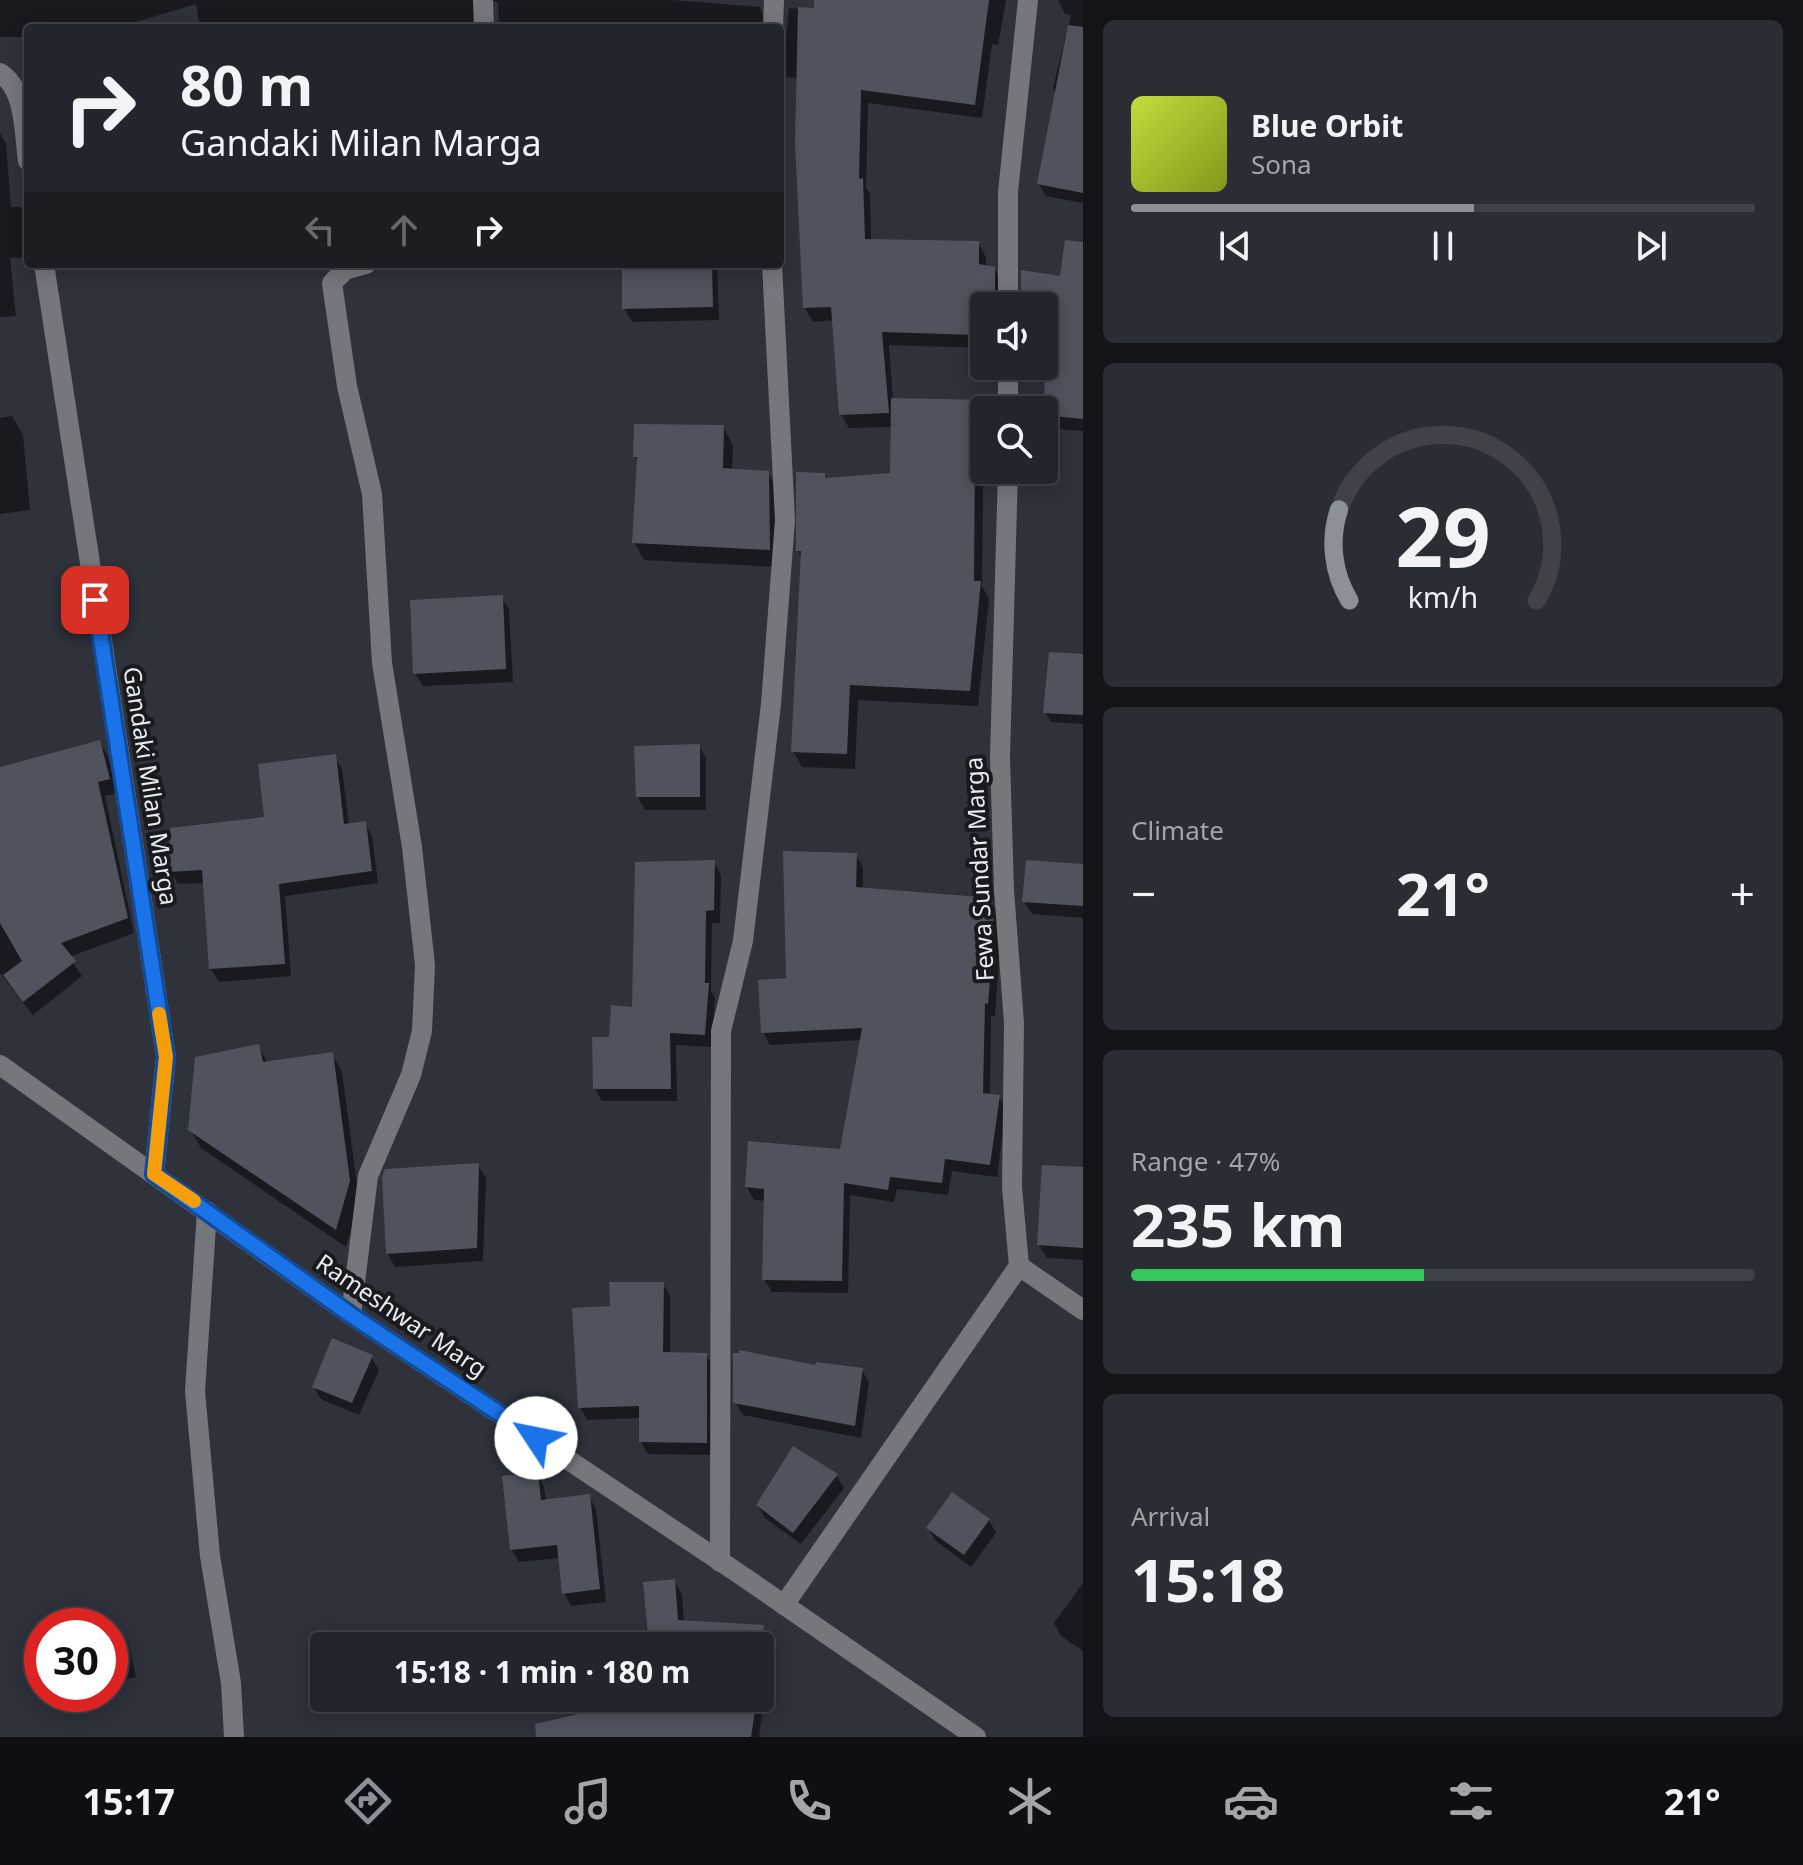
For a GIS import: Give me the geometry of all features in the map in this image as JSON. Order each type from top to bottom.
[{"type":"street","points":[[483,0],[484,24]]},
{"type":"street","points":[[773,24],[774,0]]},
{"type":"street","points":[[1008,292],[1008,192],[1028,0]]},
{"type":"street","points":[[0,73],[8,78],[18,94],[24,134]]},
{"type":"street","name":"Gandaki Milan Marga","points":[[45,268],[166,1057],[154,1174]]},
{"type":"street","points":[[351,1315],[368,1176],[411,1075],[422,1031],[425,965],[412,847],[382,663],[372,494],[347,386],[332,283],[345,270],[352,268]]},
{"type":"street","points":[[720,1562],[721,1031],[743,941],[771,704],[785,520],[772,268]]},
{"type":"street","name":"Fewa Sundar Marga","points":[[1008,484],[1000,757],[1004,890],[1014,1023],[1012,1187],[1019,1266]]},
{"type":"street","name":"Rameshwar Marg","points":[[0,1065],[351,1315],[976,1737]]},
{"type":"street","points":[[207,1211],[195,1391],[210,1556],[231,1683],[234,1737]]},
{"type":"street","points":[[784,1605],[1019,1266],[1083,1310]]},
{"type":"building","points":[[814,0],[989,0],[975,105],[861,90],[859,179],[863,178],[865,239],[979,241],[979,264],[995,267],[995,292],[970,292],[970,335],[882,332],[889,413],[839,415],[831,307],[803,308],[795,144],[798,7],[814,8]]},
{"type":"building","points":[[1068,25],[1083,27],[1083,193],[1037,184]]},
{"type":"building","points":[[1065,240],[1083,242],[1083,419],[1058,416],[1058,396],[1044,396],[1045,380],[1058,380],[1058,292],[1021,292],[1021,270],[1060,276]]},
{"type":"building","points":[[622,268],[712,268],[713,307],[622,309]]},
{"type":"building","points":[[891,398],[970,400],[970,484],[975,484],[974,581],[981,581],[970,691],[850,685],[847,754],[791,752],[801,551],[796,551],[796,472],[825,473],[825,478],[890,473]]},
{"type":"building","points":[[634,424],[724,425],[723,468],[769,471],[770,550],[632,543],[637,457],[633,457]]},
{"type":"building","points":[[503,595],[506,669],[413,674],[410,600]]},
{"type":"building","points":[[1049,652],[1083,654],[1083,715],[1043,713]]},
{"type":"building","points":[[100,740],[110,779],[98,782],[128,918],[61,943],[76,961],[23,1002],[3,975],[22,961],[0,923],[0,767]]},
{"type":"building","points":[[700,744],[700,797],[636,797],[634,746]]},
{"type":"building","points":[[336,754],[344,824],[366,821],[372,871],[279,884],[285,964],[209,969],[202,870],[169,872],[170,828],[264,817],[258,764]]},
{"type":"building","points":[[783,851],[857,853],[856,887],[992,898],[994,931],[988,1004],[985,1003],[983,1093],[1000,1095],[990,1165],[945,1159],[942,1183],[890,1177],[888,1190],[844,1183],[842,1281],[762,1280],[764,1189],[745,1187],[748,1141],[840,1149],[862,1028],[761,1033],[758,980],[786,978]]},
{"type":"building","points":[[715,860],[714,910],[706,911],[705,983],[709,983],[705,1035],[670,1033],[671,1089],[593,1089],[592,1037],[609,1037],[611,1005],[632,1007],[635,862]]},
{"type":"building","points":[[1026,860],[1083,864],[1083,906],[1022,902]]},
{"type":"building","points":[[259,1044],[263,1062],[333,1052],[350,1181],[336,1230],[188,1130],[195,1057]]},
{"type":"building","points":[[479,1163],[477,1248],[386,1254],[382,1177],[385,1169]]},
{"type":"building","points":[[1042,1165],[1083,1167],[1083,1248],[1037,1245]]},
{"type":"building","points":[[609,1282],[664,1282],[663,1352],[707,1353],[707,1443],[639,1442],[639,1406],[578,1408],[572,1308],[610,1306]]},
{"type":"building","points":[[332,1338],[373,1355],[352,1403],[312,1387]]},
{"type":"building","points":[[739,1350],[815,1365],[816,1362],[863,1368],[855,1426],[733,1403],[733,1353],[739,1353]]},
{"type":"building","points":[[793,1446],[838,1474],[793,1533],[756,1505]]},
{"type":"building","points":[[538,1472],[541,1500],[590,1494],[600,1589],[562,1594],[557,1545],[510,1550],[502,1476]]},
{"type":"building","points":[[952,1492],[990,1519],[964,1555],[926,1528]]},
{"type":"building","points":[[675,1579],[678,1620],[764,1625],[764,1632],[648,1632],[643,1582]]},
{"type":"building","points":[[587,1712],[755,1712],[751,1737],[536,1737],[535,1724]]},
{"type":"slow traffic","points":[[159,1014],[166,1057],[154,1174],[194,1201]]},
{"type":"route","points":[[95,600],[166,1057],[154,1174],[351,1315],[536,1438]]}]
